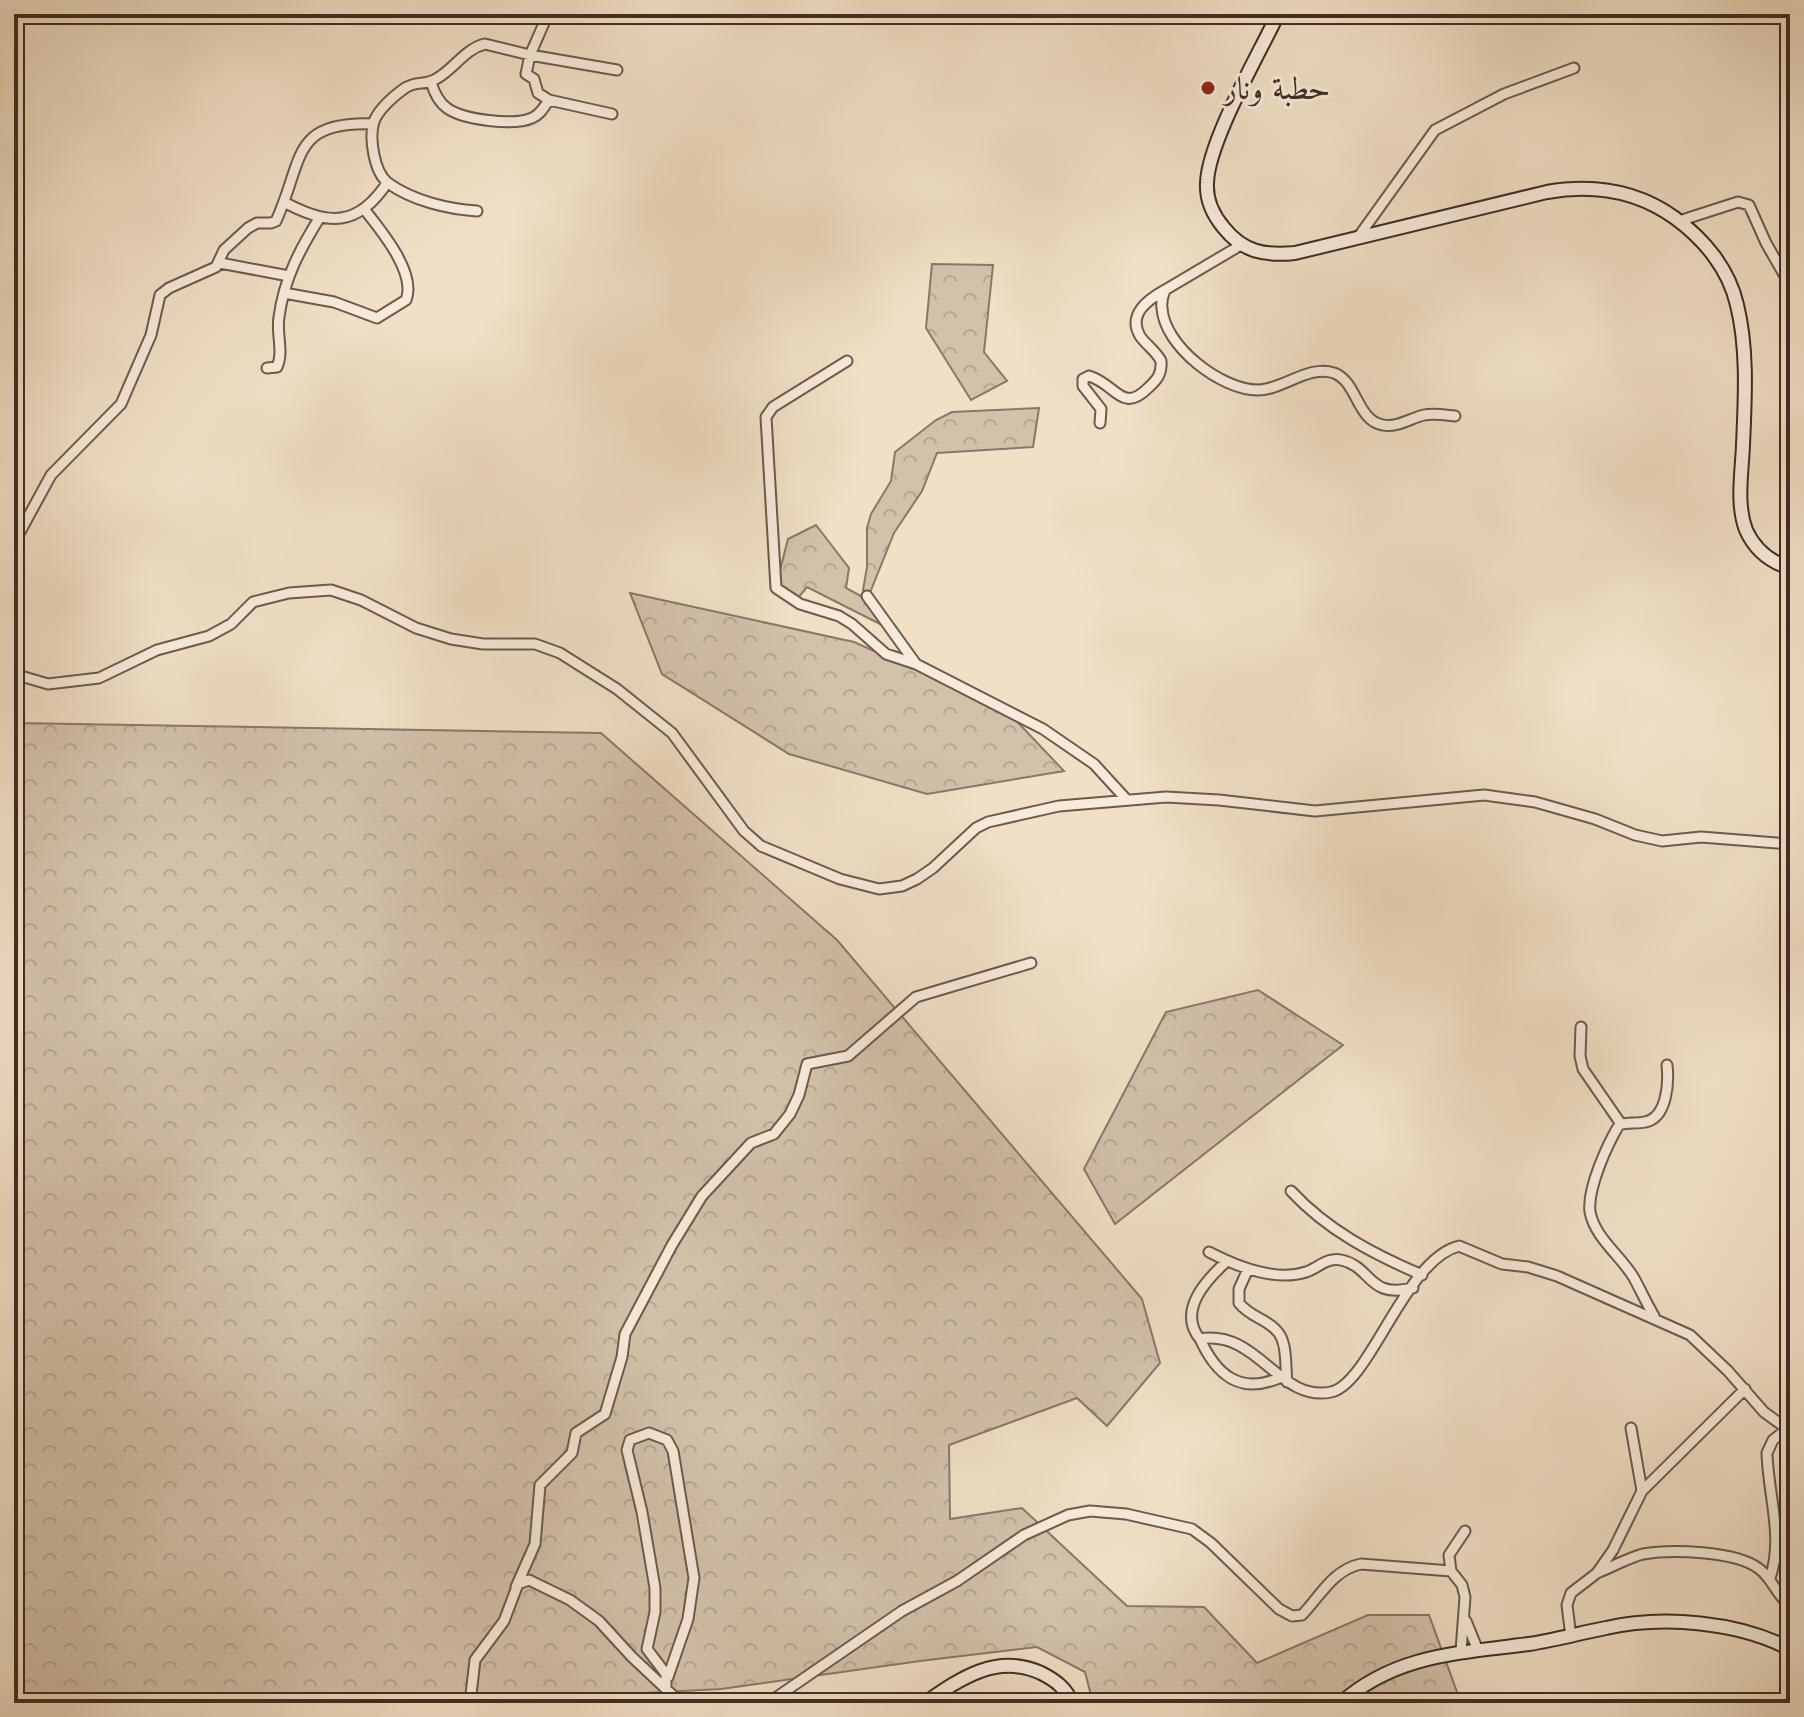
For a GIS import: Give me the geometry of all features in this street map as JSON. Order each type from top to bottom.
[{"type":"main road","points":[[1278,14],[1230,113],[1208,171],[1208,198],[1212,211],[1229,234],[1241,245],[1261,253],[1295,253],[1547,192],[1580,187],[1631,195],[1660,208],[1679,221],[1714,256],[1737,302],[1743,331],[1741,509],[1746,529],[1756,548],[1773,563],[1790,568]]},
{"type":"main road","points":[[1341,1703],[1375,1678],[1421,1660],[1477,1648],[1571,1637],[1608,1627],[1648,1622],[1733,1628],[1765,1637],[1790,1649]]},
{"type":"main road","points":[[925,1703],[974,1672],[1013,1665],[1050,1677],[1063,1688],[1072,1703]]},
{"type":"street","points":[[548,14],[530,55],[526,75],[534,79],[538,93],[549,100],[612,114]]},
{"type":"street","points":[[477,211],[437,204],[387,183],[377,166],[373,124],[387,103],[416,82],[431,82],[479,45],[617,70]]},
{"type":"street","points":[[1359,236],[1435,130],[1504,94],[1574,68]]},
{"type":"street","points":[[431,82],[443,106],[472,117],[528,120],[540,112],[549,100]]},
{"type":"street","points":[[220,263],[224,250],[248,228],[257,223],[276,221],[303,152],[317,133],[336,125],[373,124]]},
{"type":"street","points":[[284,202],[328,221],[340,219],[372,203],[387,183]]},
{"type":"street","points":[[1679,221],[1738,202],[1749,205],[1790,285]]},
{"type":"street","points":[[284,293],[334,302],[377,318],[406,300],[409,291],[400,261],[364,209]]},
{"type":"street","points":[[267,368],[277,367],[280,360],[277,332],[289,276],[301,247],[320,217]]},
{"type":"street","points":[[1100,423],[1101,409],[1083,386],[1083,379],[1089,376],[1100,380],[1124,398],[1138,398],[1159,378],[1161,361],[1137,328],[1145,302],[1241,245]]},
{"type":"street","points":[[14,543],[51,475],[121,404],[151,335],[160,295],[220,263],[289,276]]},
{"type":"street","points":[[1165,290],[1162,308],[1169,329],[1191,358],[1223,381],[1240,388],[1268,390],[1304,376],[1332,372],[1342,378],[1369,418],[1380,425],[1400,424],[1429,414],[1455,416]]},
{"type":"street","points":[[847,361],[773,407],[766,417],[776,588],[800,604],[839,616],[886,654],[916,664],[1043,729],[1094,764],[1126,799]]},
{"type":"street","points":[[14,674],[48,684],[99,678],[157,650],[209,636],[231,624],[253,602],[289,593],[331,590],[361,600],[416,628],[451,639],[483,644],[535,644],[560,653],[617,689],[672,733],[744,831],[761,846],[858,885],[892,888],[917,879],[976,828],[988,822],[1059,806],[1126,799],[1195,798],[1315,811],[1484,795],[1558,808],[1635,835],[1662,841],[1701,837],[1790,844]]},
{"type":"street","points":[[867,596],[916,664]]},
{"type":"street","points":[[470,1703],[475,1660],[504,1621],[535,1544],[540,1485],[572,1453],[576,1433],[605,1414],[622,1357],[625,1334],[702,1196],[751,1143],[774,1134],[790,1114],[799,1095],[807,1064],[848,1056],[916,997],[1031,963]]},
{"type":"street","points":[[1581,1027],[1583,1069],[1621,1124]]},
{"type":"street","points":[[1621,1124],[1648,1121],[1659,1114],[1666,1093],[1667,1065]]},
{"type":"street","points":[[1621,1124],[1592,1185],[1590,1209],[1596,1228],[1634,1278],[1654,1316]]},
{"type":"street","points":[[1291,1191],[1329,1227],[1384,1259],[1422,1275]]},
{"type":"street","points":[[1200,1339],[1219,1338],[1238,1343],[1283,1380],[1330,1393],[1344,1386],[1361,1366],[1388,1321],[1422,1275],[1442,1255],[1459,1246],[1502,1264],[1541,1270],[1654,1316],[1690,1335],[1764,1412],[1788,1430],[1773,1440],[1767,1453],[1776,1555],[1770,1578]]},
{"type":"street","points":[[1209,1252],[1248,1269],[1297,1274],[1327,1261],[1342,1260],[1380,1288],[1396,1291],[1413,1288]]},
{"type":"street","points":[[1227,1261],[1204,1284],[1193,1305],[1192,1327],[1217,1369],[1249,1384],[1283,1380]]},
{"type":"street","points":[[1248,1269],[1239,1289],[1239,1303],[1280,1335],[1283,1380]]},
{"type":"street","points":[[1597,1573],[1613,1550],[1642,1491],[1745,1389]]},
{"type":"street","points":[[1631,1428],[1642,1491]]},
{"type":"street","points":[[667,1683],[688,1619],[694,1578],[673,1451],[667,1440],[649,1433],[630,1440],[627,1450],[655,1588],[655,1612],[647,1649],[667,1683],[681,1703]]},
{"type":"street","points":[[768,1703],[902,1611],[957,1581],[1024,1535],[1068,1515],[1090,1511],[1126,1514],[1192,1529],[1211,1543],[1279,1609],[1292,1616],[1302,1615],[1335,1577],[1350,1566],[1374,1564],[1451,1571]]},
{"type":"street","points":[[1461,1651],[1465,1618],[1462,1585],[1451,1571],[1449,1555],[1465,1531]]},
{"type":"street","points":[[1571,1637],[1568,1598],[1576,1588],[1597,1573],[1644,1554],[1718,1554],[1753,1564],[1770,1578],[1781,1597],[1790,1605]]},
{"type":"street","points":[[1776,1555],[1790,1566]]},
{"type":"street","points":[[516,1587],[523,1581],[534,1581],[586,1611],[667,1683]]},
{"type":"street","points":[[1465,1618],[1477,1648]]},
{"type":"green space","points":[[932,264],[993,265],[984,352],[1007,381],[971,400],[926,328]]},
{"type":"green space","points":[[1039,408],[1033,447],[937,453],[922,491],[894,533],[869,595],[863,590],[867,567],[867,528],[871,514],[891,481],[895,452],[936,420],[952,412]]},
{"type":"green space","points":[[816,525],[849,568],[846,588],[879,606],[884,626],[807,587],[798,598],[775,590],[788,539]]},
{"type":"green space","points":[[630,593],[854,642],[1005,709],[1064,771],[927,794],[789,754],[662,674]]},
{"type":"green space","points":[[14,723],[601,733],[837,940],[1142,1299],[1160,1363],[1107,1426],[1077,1398],[949,1445],[950,1519],[1022,1508],[1127,1606],[1204,1607],[1257,1663],[1368,1615],[1429,1615],[1461,1703],[1300,1699],[1295,1703],[1093,1703],[1085,1672],[1037,1647],[721,1689],[454,1703],[14,1703]]},
{"type":"green space","points":[[1258,990],[1343,1045],[1115,1224],[1084,1169],[1166,1012]]},
{"type":"place","name":"حطبة ونار","points":[[1208,88]]}]
